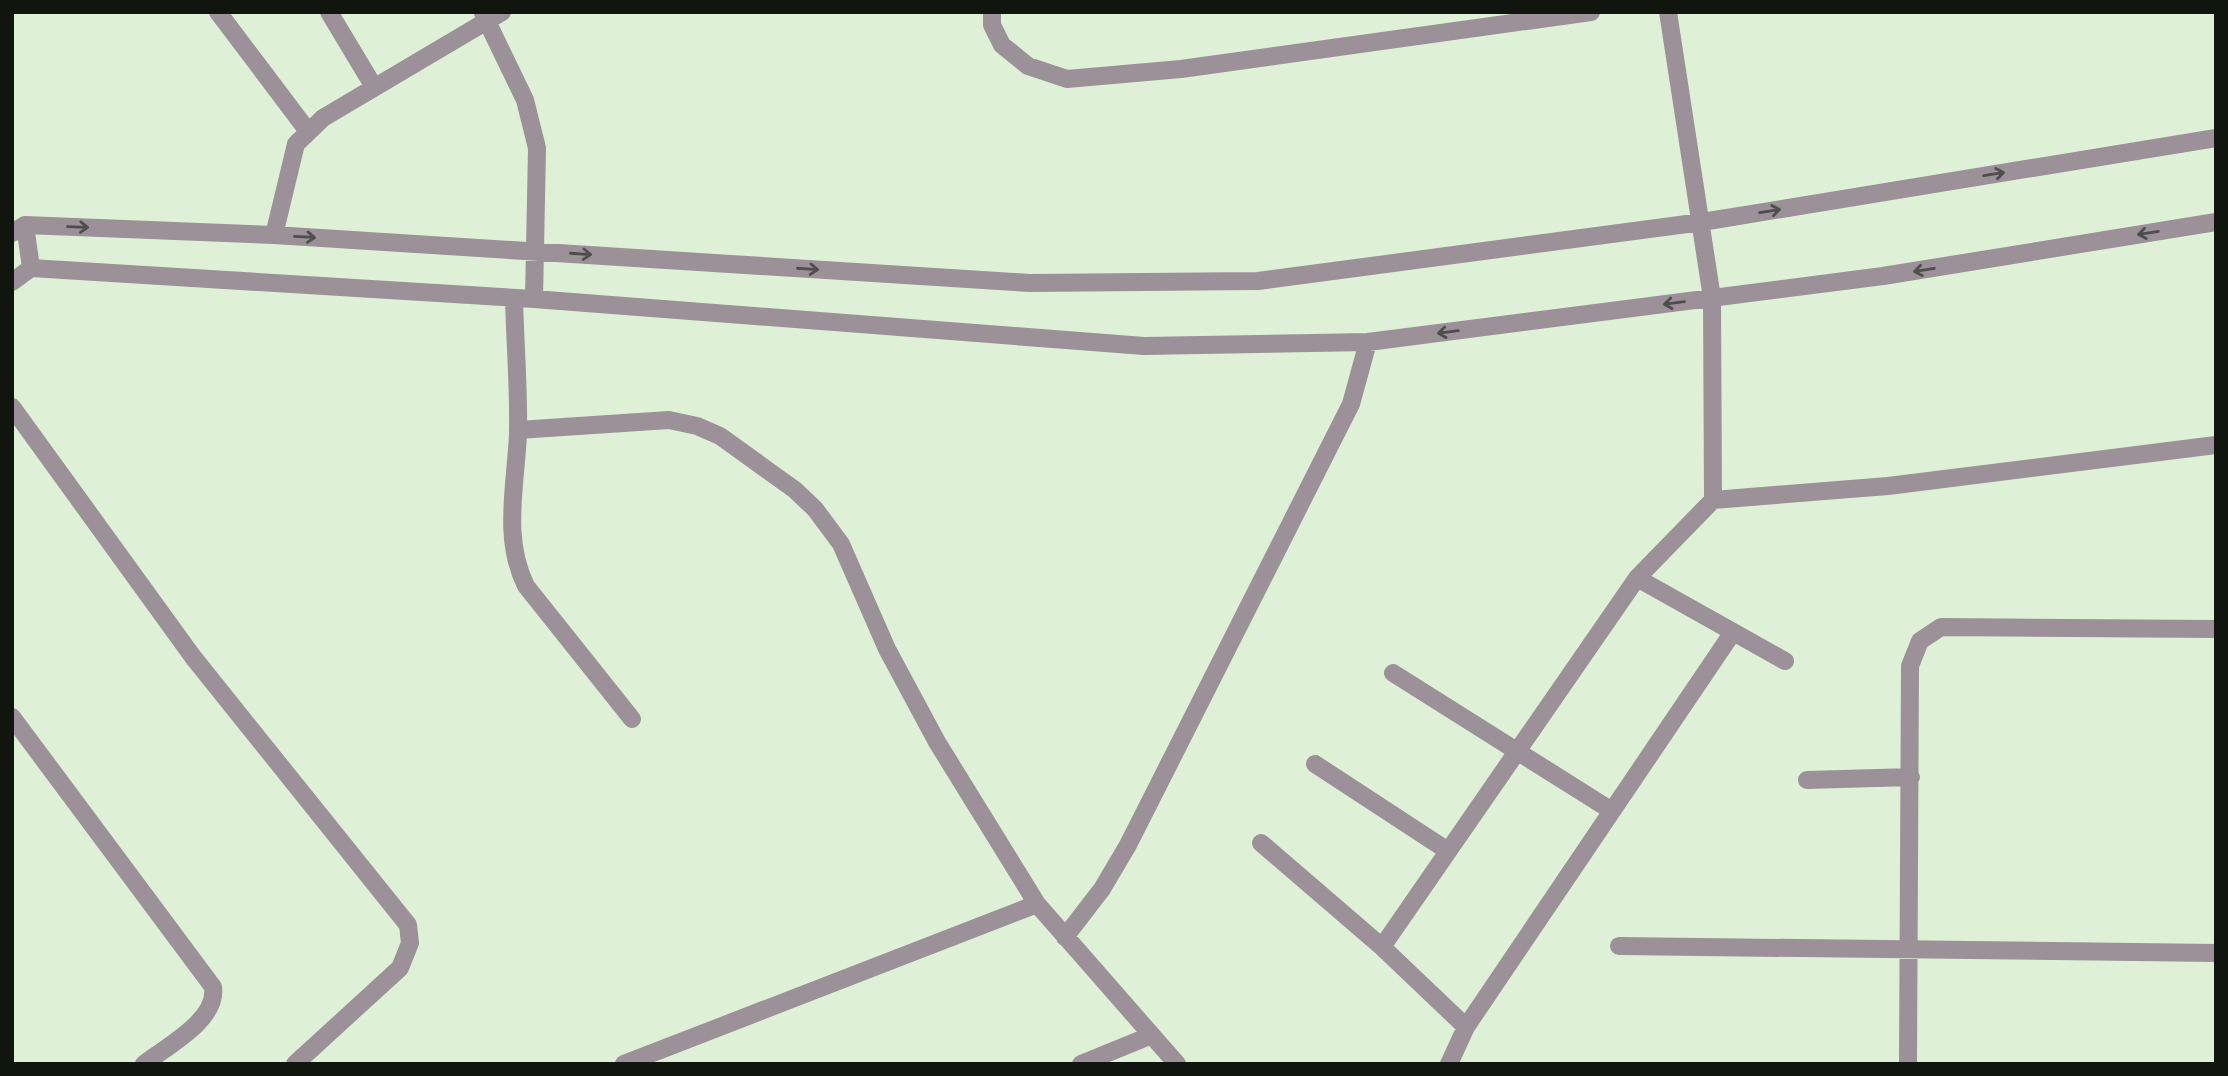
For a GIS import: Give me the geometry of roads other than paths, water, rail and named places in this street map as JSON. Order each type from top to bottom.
[{"type":"street","points":[[218,12],[307,130]]},
{"type":"street","points":[[330,12],[374,87]]},
{"type":"street","points":[[992,12],[992,24],[1002,45],[1028,66],[1067,79],[1181,69],[1591,12]]},
{"type":"street","points":[[1668,12],[1712,298],[1713,500]]},
{"type":"street","points":[[274,235],[296,144],[307,130],[491,15],[525,100],[537,148],[534,299]]},
{"type":"street","points":[[31,268],[19,229],[274,235],[1030,283],[1258,281],[1702,222],[2216,138]]},
{"type":"street","points":[[12,282],[31,268],[534,299],[1144,346],[1368,342],[1883,276],[2216,222]]},
{"type":"street","points":[[514,298],[518,430],[511,541],[516,566],[526,586],[632,719]]},
{"type":"street","points":[[1065,937],[1102,890],[1128,845],[1351,404],[1368,342]]},
{"type":"street","points":[[12,407],[193,657],[408,925],[410,943],[400,968],[302,1061]]},
{"type":"street","points":[[518,430],[669,420],[697,426],[720,436],[795,491],[814,509],[841,544],[887,649],[937,742],[1037,904],[1177,1064]]},
{"type":"street","points":[[1382,947],[1637,578],[1713,500],[1888,486],[2216,445]]},
{"type":"street","points":[[1637,578],[1785,661]]},
{"type":"street","points":[[1908,1064],[1910,666],[1920,642],[1941,627],[2216,629]]},
{"type":"street","points":[[1449,1064],[1466,1027],[1733,632]]},
{"type":"street","points":[[1393,673],[1612,811]]},
{"type":"street","points":[[12,717],[213,987],[215,999],[205,1016],[144,1064]]},
{"type":"street","points":[[1315,764],[1448,851]]},
{"type":"street","points":[[1807,780],[1911,777]]},
{"type":"street","points":[[1261,843],[1382,947],[1466,1027]]},
{"type":"street","points":[[624,1064],[1037,904]]},
{"type":"street","points":[[1619,946],[1907,952],[2216,953]]},
{"type":"street","points":[[1082,1064],[1152,1035]]}]
